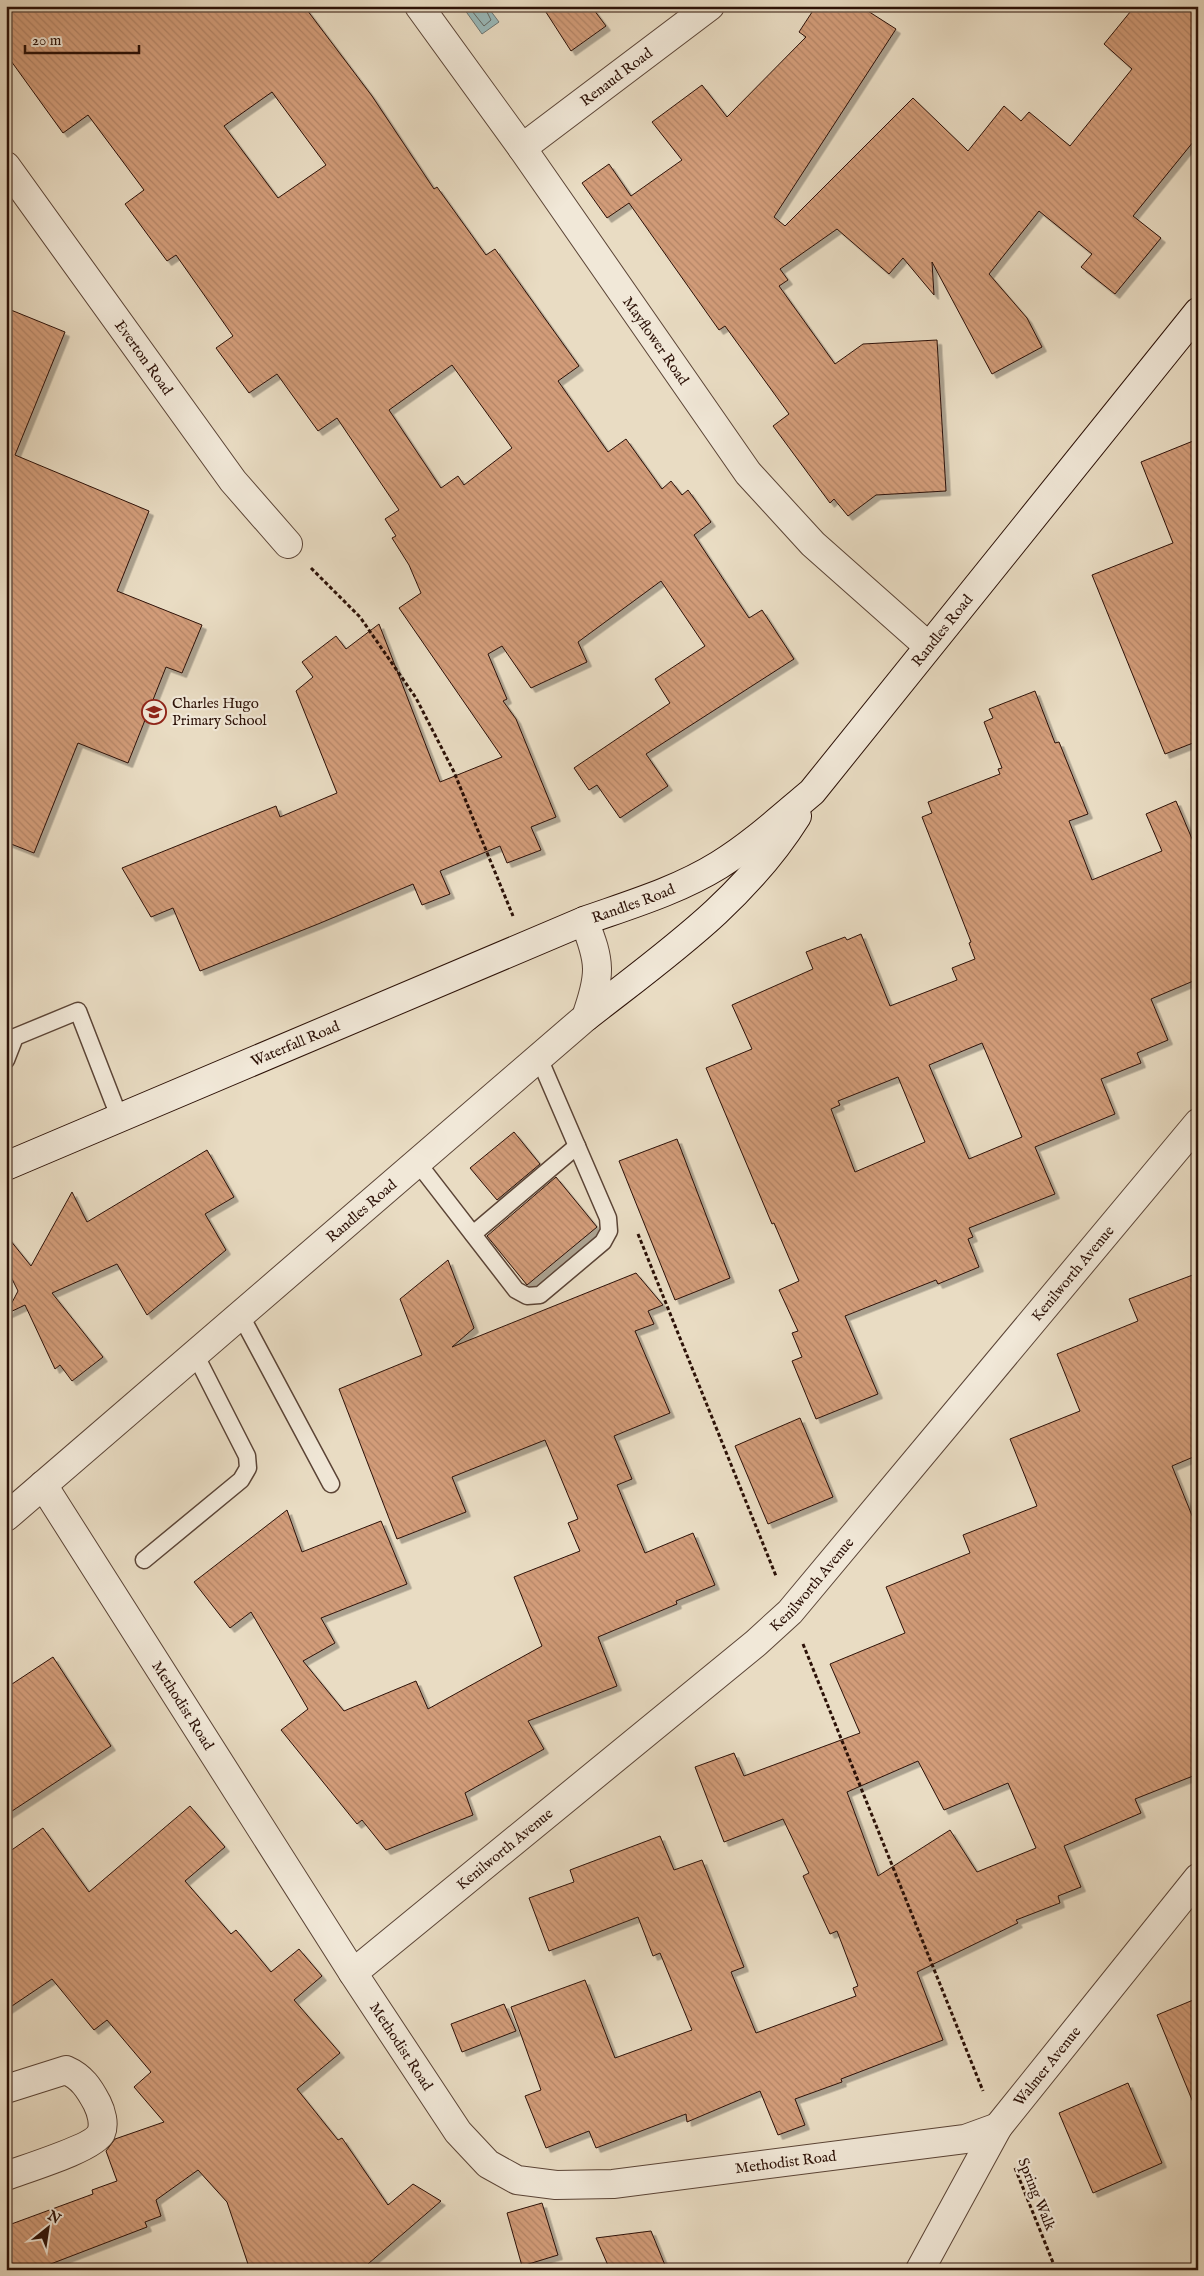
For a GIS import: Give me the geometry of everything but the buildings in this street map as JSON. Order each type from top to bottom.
[{"type":"street","name":"Mayflower Road","points":[[419,6],[522,148],[748,473],[813,544],[928,646]]},
{"type":"street","name":"Renaud Road","points":[[522,148],[710,6]]},
{"type":"street","name":"Everton Road","points":[[6,166],[233,481],[288,544]]},
{"type":"street","name":"Randles Road","points":[[6,1517],[586,1017],[598,977],[596,949],[584,921],[678,886],[718,866],[752,844],[812,792],[1198,312]]},
{"type":"street","points":[[586,1017],[710,919],[741,889],[778,847],[812,792]]},
{"type":"street","name":"Waterfall Road","points":[[6,1166],[584,921]]},
{"type":"street","name":"Kenilworth Avenue","points":[[353,1973],[748,1650],[790,1612],[1198,1123]]},
{"type":"street","name":"Methodist Road","points":[[43,1485],[353,1973],[458,2132],[488,2164],[517,2180],[556,2185],[613,2184],[965,2139],[998,2127]]},
{"type":"street","name":"Walmer Avenue","points":[[920,2270],[998,2127],[1198,1878]]},
{"type":"street","points":[[6,2089],[66,2070],[78,2076],[88,2087],[99,2107],[103,2122],[101,2134],[88,2145],[6,2176]]},
{"type":"lane","points":[[6,1060],[16,1037],[78,1011],[120,1119]]},
{"type":"lane","points":[[417,1162],[516,1290],[527,1296],[540,1295],[603,1242],[610,1231],[608,1218],[539,1058]]},
{"type":"lane","points":[[473,1234],[577,1146]]},
{"type":"lane","points":[[240,1314],[331,1484]]},
{"type":"lane","points":[[144,1560],[241,1480],[248,1468],[247,1456],[195,1354]]},
{"type":"path","points":[[288,544],[360,616],[416,698],[454,772],[526,946]]},
{"type":"path","name":"Spring Walk","points":[[637,1231],[1056,2270]]},
{"type":"water","points":[[462,6],[487,6],[499,22],[482,34]]},
{"type":"place","name":"Charles Hugo Primary School","points":[[154,712]]}]
